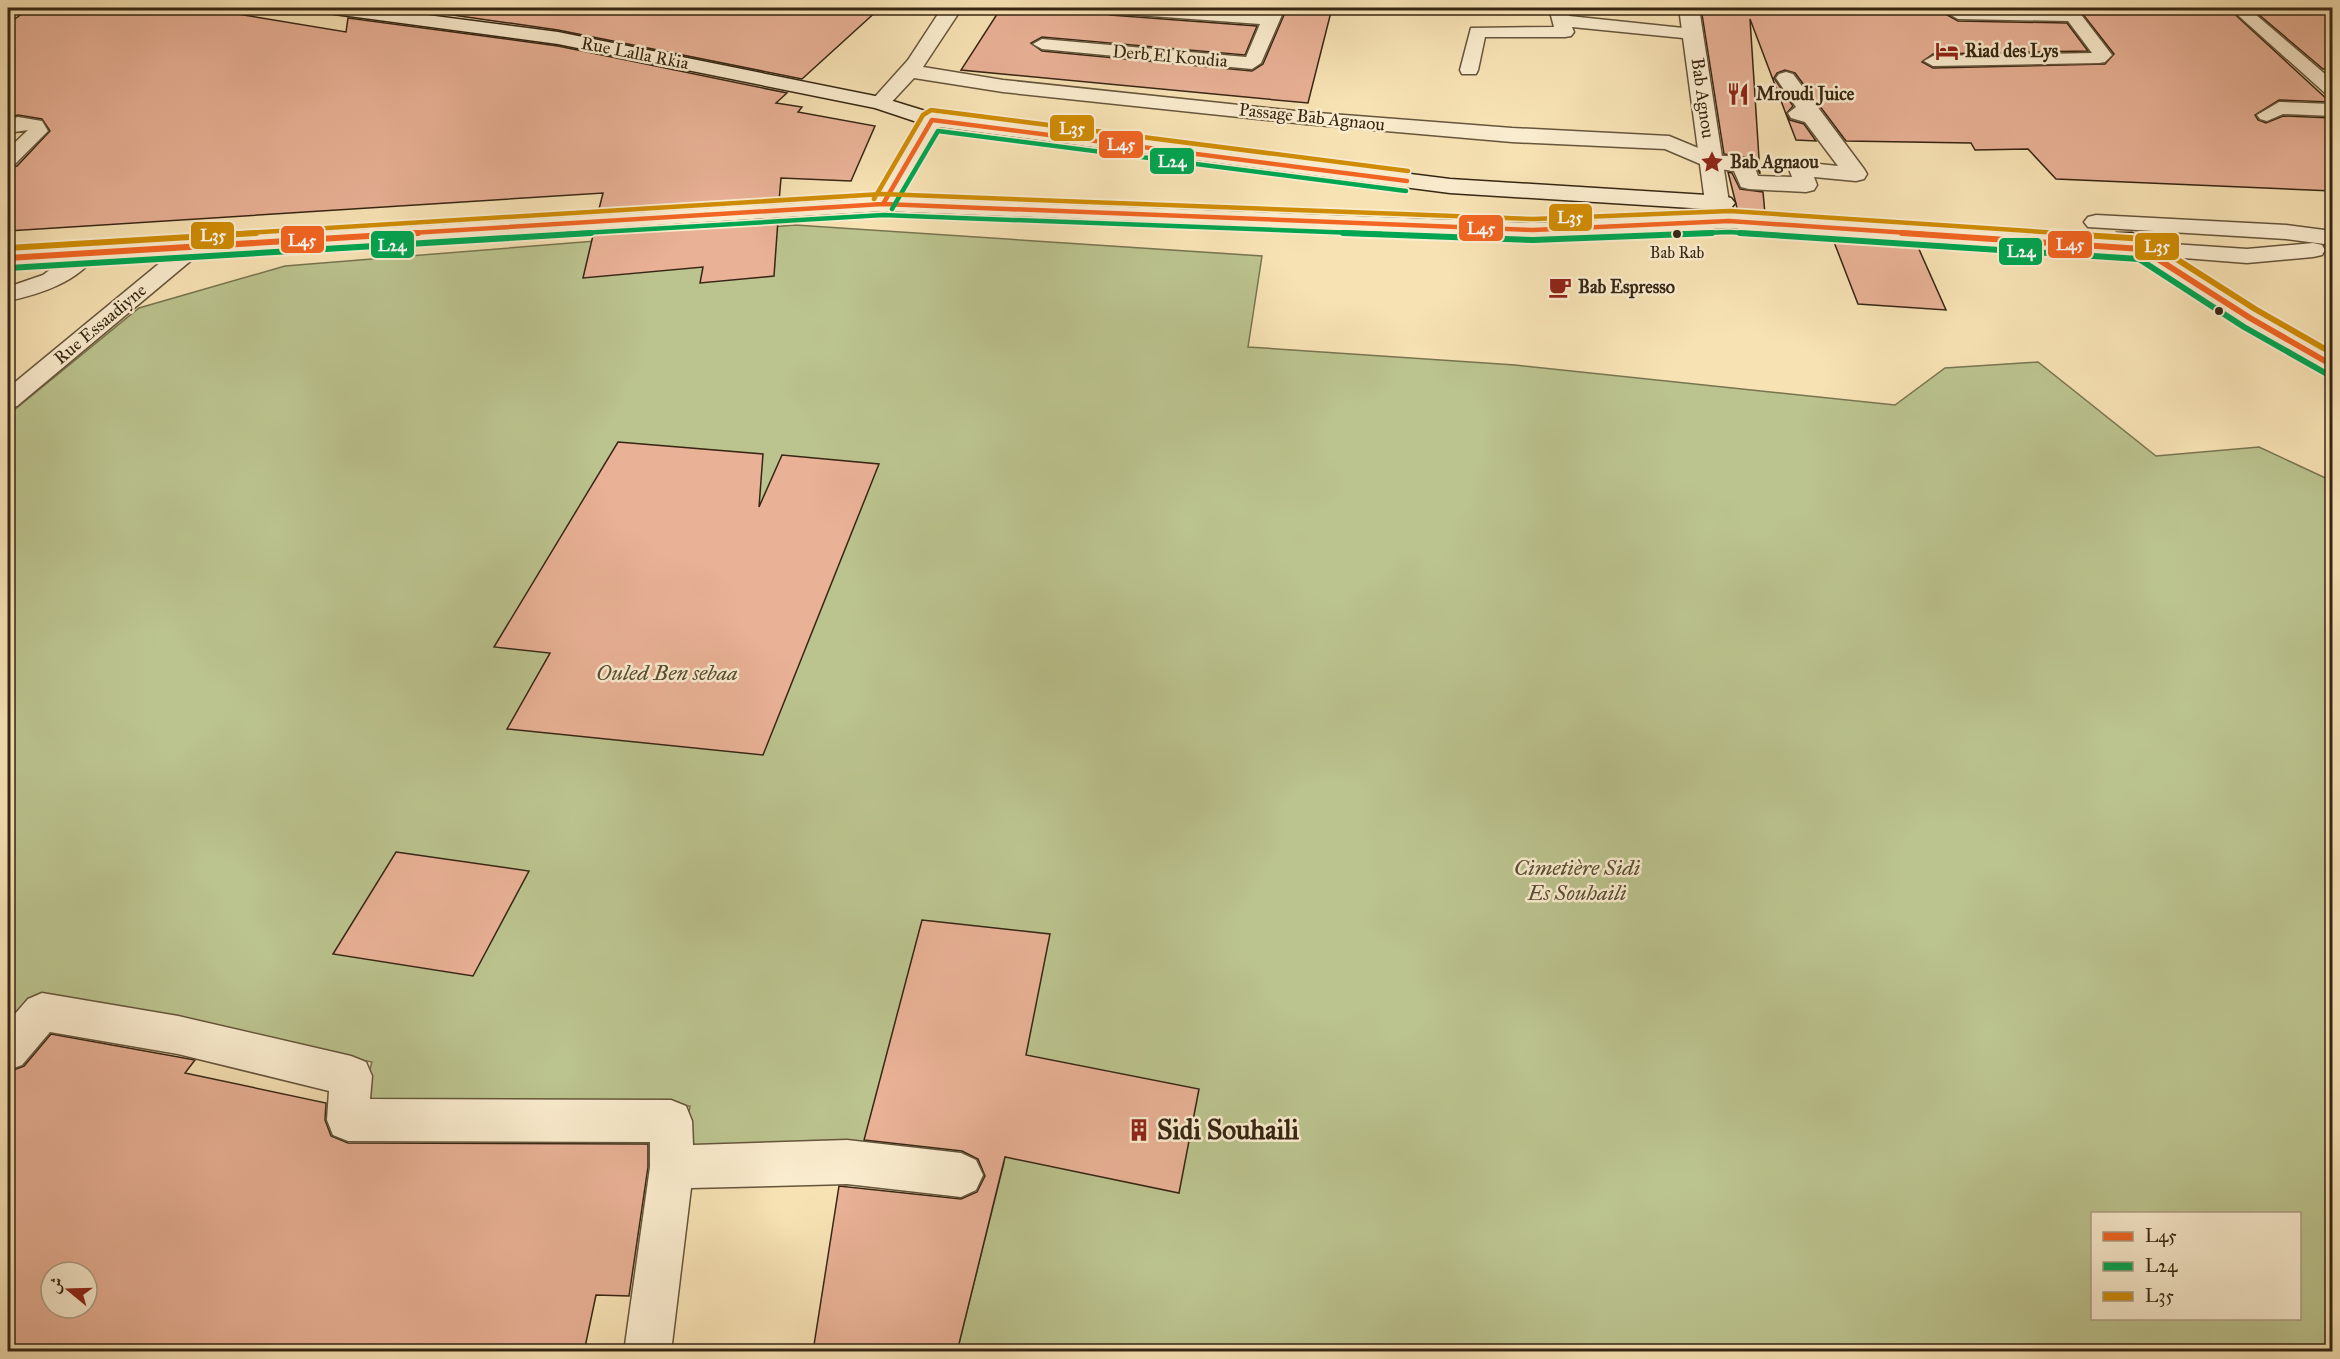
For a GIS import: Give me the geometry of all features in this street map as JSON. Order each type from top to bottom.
[{"type":"main road","name":"Rue Lalla Rkia","points":[[334,8],[388,10],[558,38],[880,103],[932,120],[1450,186],[1723,212]]},
{"type":"main road","points":[[880,103],[909,71],[952,8]]},
{"type":"main road","name":"Bab Agnou","points":[[1689,8],[1712,162],[1723,212]]},
{"type":"main road","name":"Passage Bab Agnaou","points":[[909,71],[1003,86],[1305,118],[1512,135],[1669,143],[1712,162],[1744,165],[1749,182],[1806,185],[1800,169],[1856,174],[1806,115],[1786,78]]},
{"type":"main road","points":[[884,204],[932,120]]},
{"type":"main road","points":[[8,258],[884,204],[1533,230],[1723,212],[2096,222],[2286,232],[2332,238]]},
{"type":"main road","points":[[1723,212],[2142,249],[2247,256],[2332,248]]},
{"type":"main road","points":[[2096,222],[2250,318],[2332,365]]},
{"type":"main road","points":[[8,1051],[42,1012],[178,1035],[351,1076],[348,1120],[671,1121],[672,1167],[647,1352]]},
{"type":"main road","points":[[672,1167],[846,1162],[961,1175]]},
{"type":"lane","name":"Derb El Koudia","points":[[1042,44],[1252,63],[1273,14],[1110,8]]},
{"type":"lane","points":[[2238,8],[2325,75],[2332,89]]},
{"type":"lane","points":[[1933,61],[2099,58],[2103,55],[2070,12],[1958,14]]},
{"type":"lane","points":[[1469,70],[1470,32],[1565,32],[1560,14],[1693,34]]},
{"type":"lane","points":[[2267,115],[2280,108],[2332,110]]},
{"type":"lane","points":[[8,127],[18,123],[35,125],[39,131],[8,160]]},
{"type":"lane","name":"Rue Essaadiyne","points":[[8,400],[192,248]]},
{"type":"lane","points":[[8,294],[65,274],[87,253]]},
{"type":"green space","points":[[795,225],[1262,256],[1248,347],[1515,365],[1895,405],[1945,368],[2038,362],[2156,456],[2259,447],[2332,481],[2332,1351],[957,1351],[1004,1163],[862,1146],[682,1150],[690,1106],[357,1113],[372,1062],[43,998],[8,1041],[8,415],[139,308],[285,266]]},
{"type":"building","points":[[30,8],[201,8],[346,32],[348,18],[558,46],[787,93],[776,103],[802,107],[798,112],[875,126],[851,181],[781,178],[779,202],[598,213],[603,193],[8,231],[8,168],[17,166],[50,131],[42,119],[18,115],[8,118],[8,24]]},
{"type":"building","points":[[404,8],[880,8],[802,79],[558,30]]},
{"type":"building","points":[[1001,8],[1099,8],[1110,15],[1257,26],[1245,55],[1042,37],[1031,43],[1042,51],[1252,71],[1263,64],[1287,8],[1332,8],[1308,103],[961,70]]},
{"type":"building","points":[[1701,8],[1956,8],[1947,15],[1958,21],[2067,23],[2088,51],[1933,54],[1922,62],[1933,68],[2105,64],[2114,54],[2078,8],[2228,8],[2330,102],[2279,100],[2255,115],[2258,120],[2266,123],[2283,116],[2332,118],[2332,191],[2056,179],[2028,149],[1975,150],[1971,143],[1846,141],[1795,73],[1785,70],[1777,73],[1774,78],[1793,106],[1786,114],[1750,19],[1760,174],[1752,158],[1724,154]]},
{"type":"building","points":[[2251,8],[2332,8],[2332,69],[2323,69]]},
{"type":"building","points":[[1786,114],[1790,120],[1804,124],[1816,141],[1796,140]]},
{"type":"building","points":[[1728,172],[1732,173],[1740,189],[1763,192],[1765,214],[1738,212]]},
{"type":"building","points":[[778,220],[774,276],[700,283],[703,267],[583,278],[594,231]]},
{"type":"building","points":[[1834,242],[1918,247],[1946,310],[1858,304]]},
{"type":"building","points":[[618,442],[763,454],[759,507],[782,455],[879,464],[763,755],[507,729],[550,653],[494,647]]},
{"type":"building","points":[[396,852],[529,871],[473,976],[333,954]]},
{"type":"building","points":[[922,920],[1050,934],[1026,1055],[1199,1089],[1179,1193],[1005,1157],[957,1352],[838,1352],[839,1345],[814,1345],[839,1186],[961,1199],[977,1192],[985,1176],[978,1159],[962,1151],[864,1140]]},
{"type":"building","points":[[51,1034],[195,1060],[185,1073],[326,1103],[325,1120],[331,1136],[348,1143],[648,1144],[648,1167],[629,1296],[596,1295],[584,1352],[8,1352],[8,1072],[24,1066]]},
{"type":"transit line","name":"L35","points":[[874,199],[923,115],[931,110],[1408,171]]},
{"type":"transit line","name":"L45","points":[[883,204],[932,120],[1407,181]]},
{"type":"transit line","name":"L24","points":[[892,209],[938,131],[1406,191]]},
{"type":"transit line","name":"L35","points":[[8,248],[882,194],[1533,219],[1730,211],[2145,239],[2255,309],[2332,353]]},
{"type":"transit line","name":"L45","points":[[8,258],[883,204],[1533,230],[1729,221],[2142,249],[2250,318],[2332,365]]},
{"type":"transit line","name":"L24","points":[[9,268],[883,215],[1533,240],[1729,232],[2139,259],[2244,327],[2327,374]]},
{"type":"place","name":"Riad des Lys","points":[[1947,51]]},
{"type":"place","name":"Mroudi Juice","points":[[1738,94]]},
{"type":"place","name":"Bab Agnaou","points":[[1712,162]]},
{"type":"place","name":"Bab Rab","points":[[1677,234]]},
{"type":"place","name":"Bab Espresso","points":[[1560,287]]},
{"type":"place","name":"Sidi Souhaili","points":[[1139,1130]]},
{"type":"park label","name":"Ouled Ben sebaa","points":[[667,672]]},
{"type":"park label","name":"Cimetière Sidi Es Souhaili","points":[[1577,880]]}]
